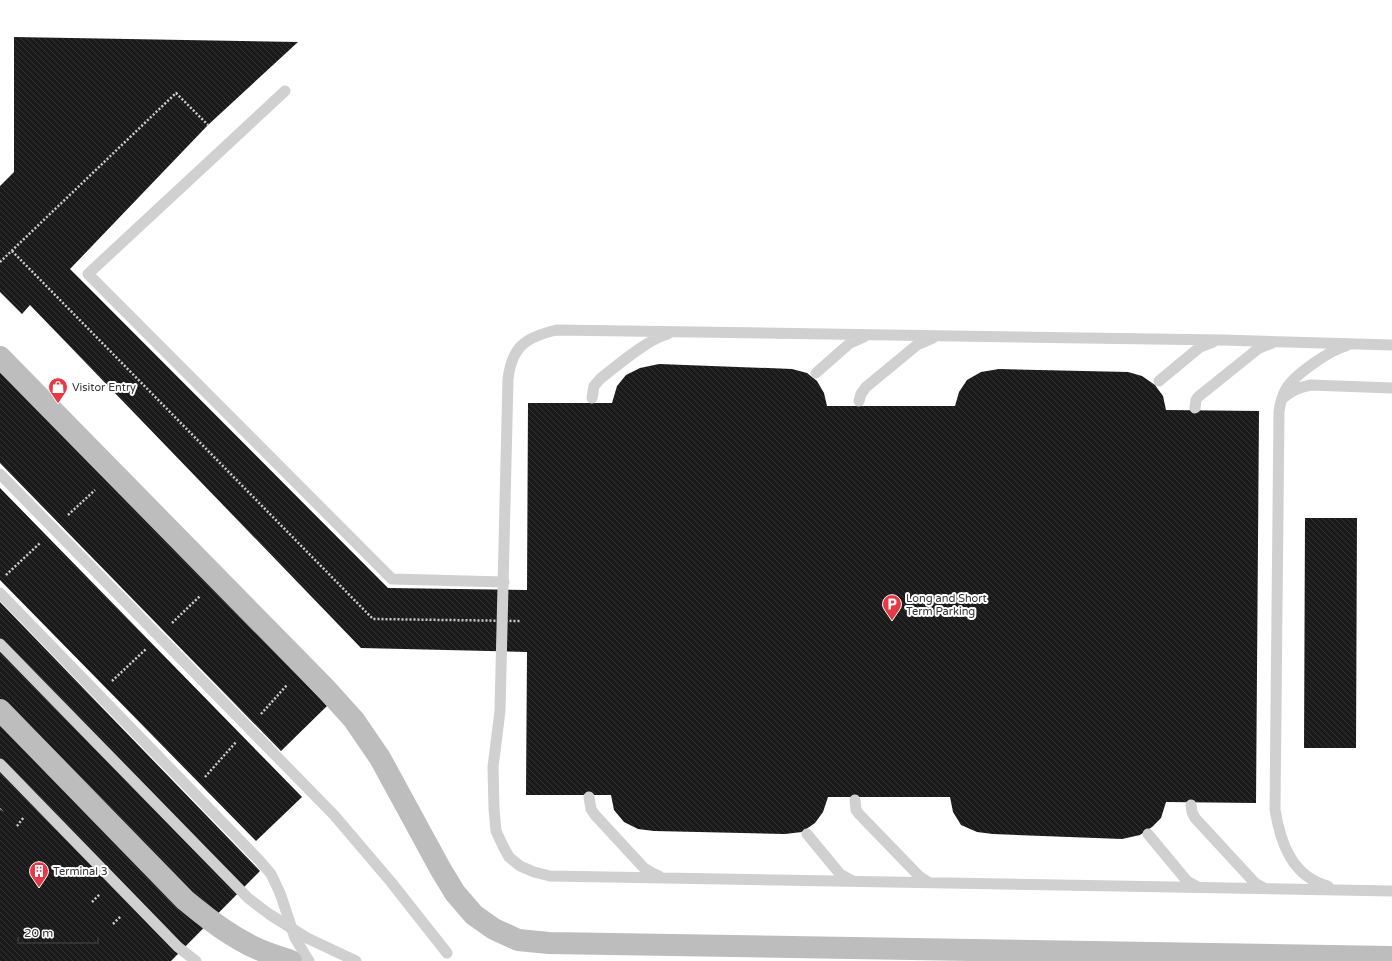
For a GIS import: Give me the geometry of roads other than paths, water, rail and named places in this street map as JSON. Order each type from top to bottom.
[{"type":"main road","points":[[0,357],[327,690],[354,720],[380,758],[455,893],[474,915],[494,929],[506,935],[518,940],[549,943],[1392,957]]},
{"type":"main road","points":[[0,710],[185,900],[231,935],[258,949],[291,961]]},
{"type":"lane","points":[[285,91],[88,274],[392,579],[504,582]]},
{"type":"lane","points":[[1392,345],[1278,341],[558,330],[541,334],[527,341],[516,351],[510,365],[508,379],[500,711],[493,767],[496,830],[503,846],[509,856],[520,866],[534,872],[550,876],[1392,890]]},
{"type":"lane","points":[[592,398],[594,386],[601,378],[651,341],[662,336],[678,332]]},
{"type":"lane","points":[[816,374],[850,343],[873,335]]},
{"type":"lane","points":[[859,401],[861,394],[866,387],[917,345],[930,339],[944,336]]},
{"type":"lane","points":[[1159,381],[1200,347],[1222,340]]},
{"type":"lane","points":[[1195,408],[1198,397],[1258,348],[1278,341]]},
{"type":"lane","points":[[1342,890],[1317,883],[1303,874],[1284,847],[1278,830],[1275,809],[1278,412],[1286,388],[1293,380],[1330,352],[1354,344]]},
{"type":"lane","points":[[1281,400],[1290,392],[1300,387],[1311,385],[1392,388]]},
{"type":"lane","points":[[0,474],[334,815],[391,882],[447,953]]},
{"type":"lane","points":[[0,592],[259,860],[270,874],[280,894],[295,938],[309,961]]},
{"type":"lane","points":[[0,644],[248,898],[269,914],[307,938],[356,961]]},
{"type":"lane","points":[[0,764],[178,946],[196,961]]},
{"type":"lane","points":[[589,797],[591,809],[595,815],[644,868],[665,878]]},
{"type":"lane","points":[[855,800],[856,810],[859,814],[919,876],[931,882]]},
{"type":"lane","points":[[1191,805],[1195,818],[1255,883],[1265,888]]},
{"type":"lane","points":[[807,834],[840,874],[855,881]]},
{"type":"lane","points":[[1148,834],[1187,881],[1198,887]]},
{"type":"lane","points":[[295,938],[296,961]]},
{"type":"place","name":"Visitor Entry","points":[[58,404]]},
{"type":"place","name":"Long and Short Term Parking","points":[[892,621]]},
{"type":"place","name":"Terminal 3","points":[[39,888]]}]
